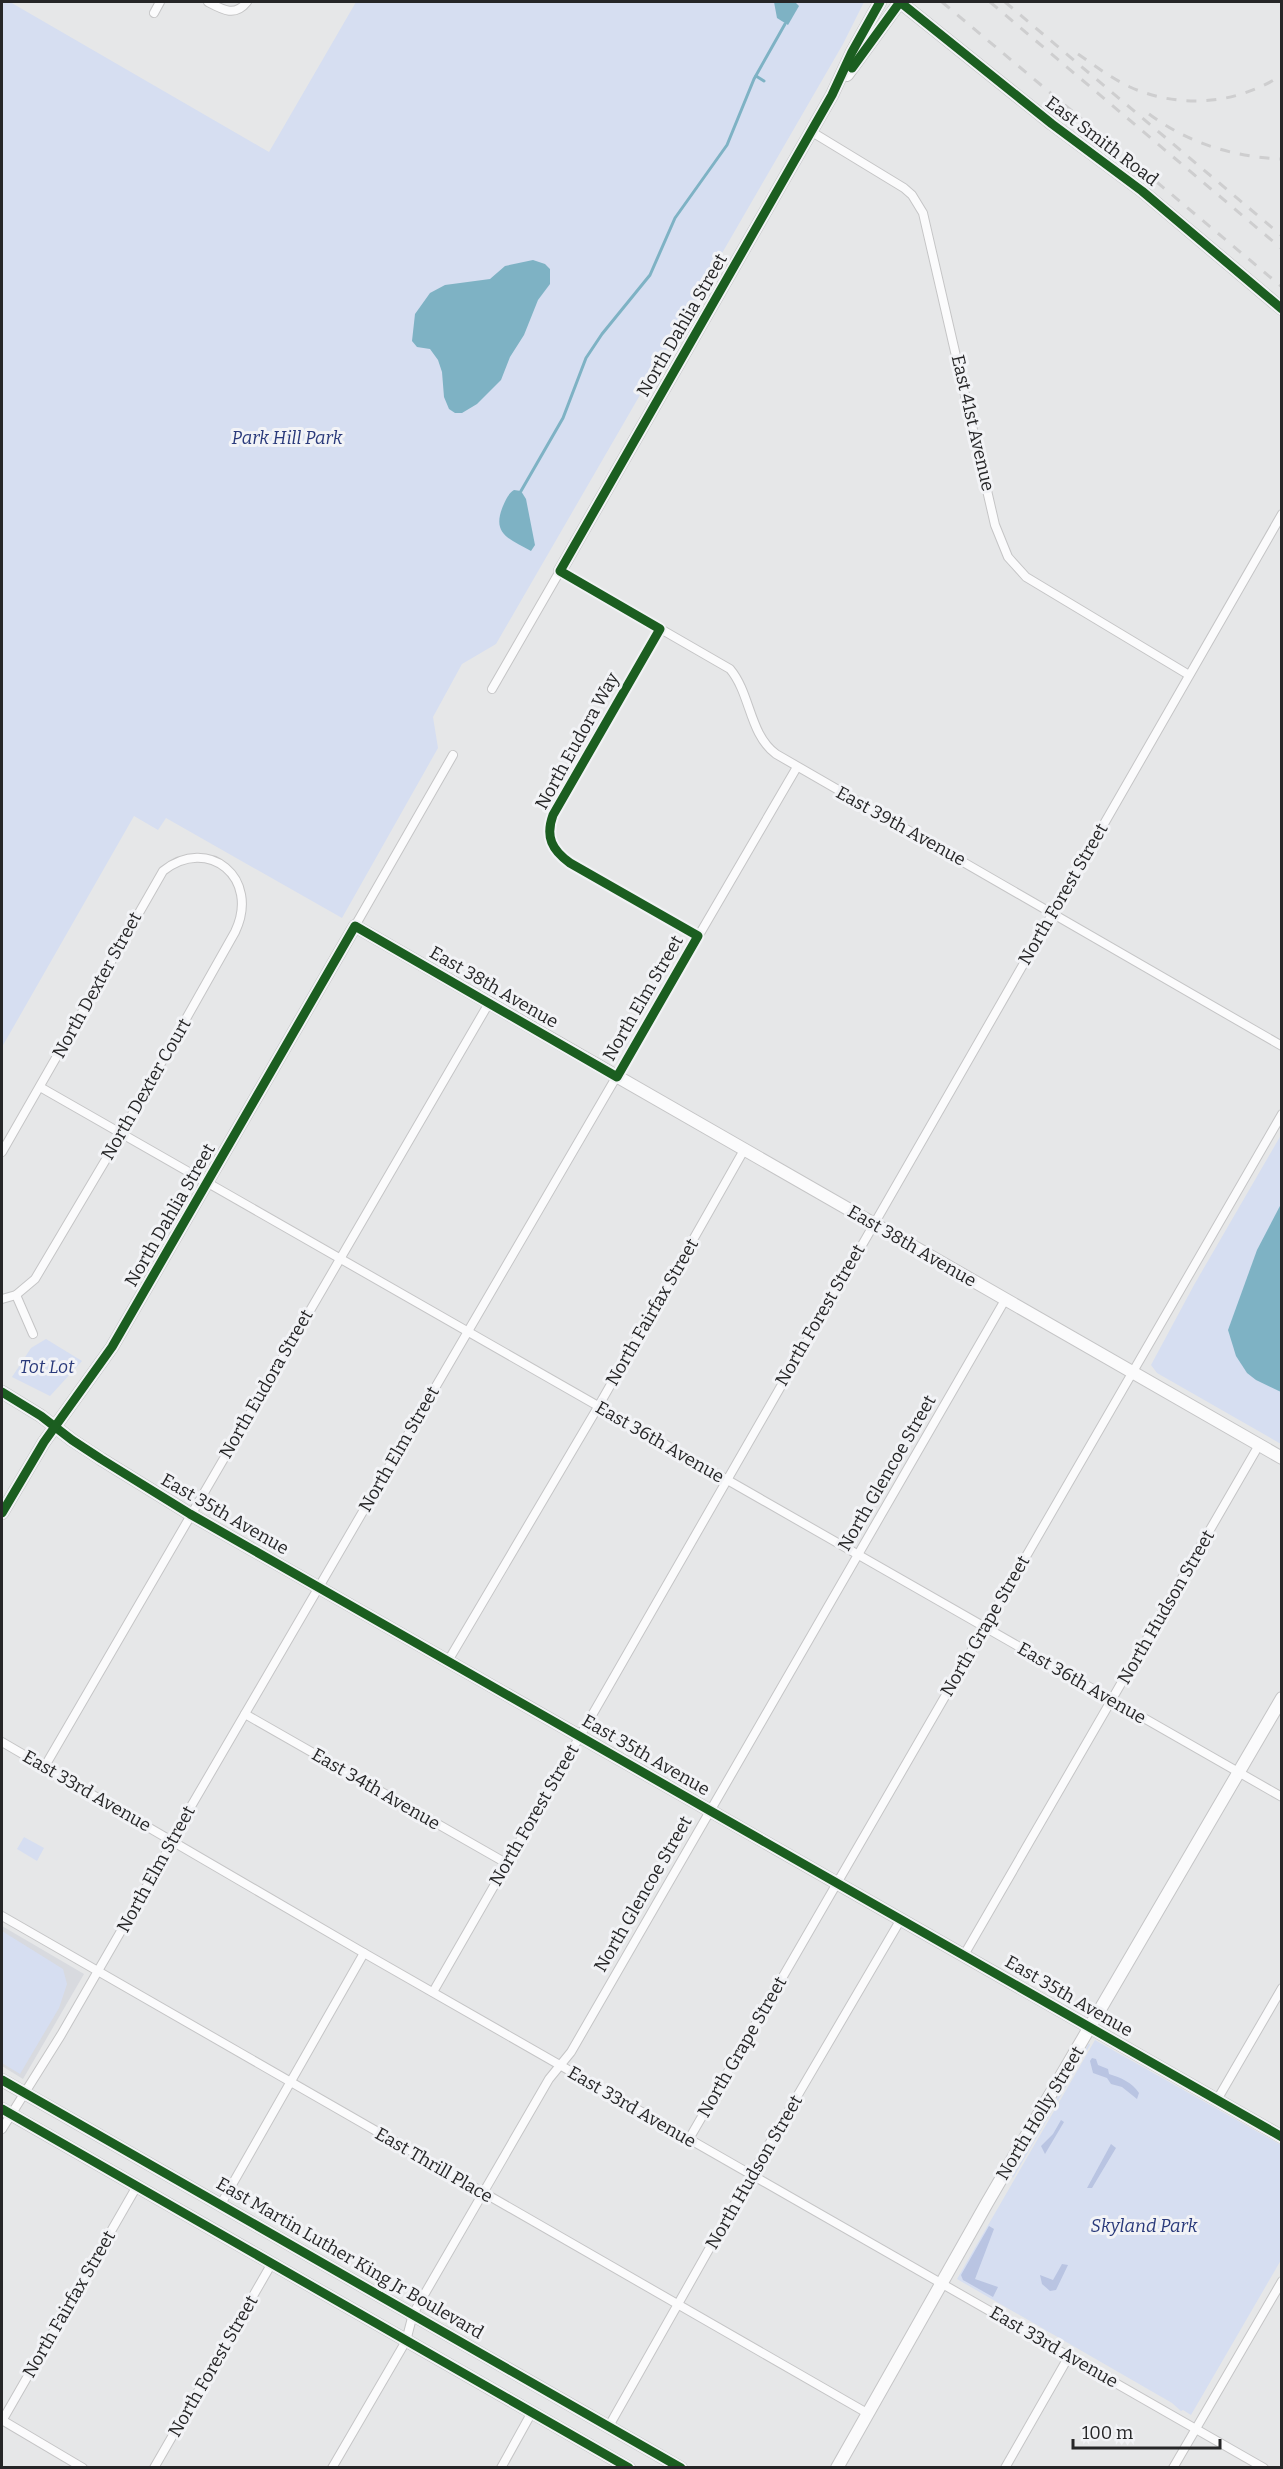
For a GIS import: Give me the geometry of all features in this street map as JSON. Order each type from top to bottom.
[{"type":"street","points":[[154,13],[160,2]]},
{"type":"street","points":[[208,2],[232,12],[240,9],[247,2]]},
{"type":"street","name":"North Dahlia Street","points":[[492,689],[812,132],[880,2]]},
{"type":"street","name":"North Dahlia Street","points":[[832,95],[900,2]]},
{"type":"street","name":"East Smith Road","points":[[900,2],[1046,119],[1118,171],[1281,309]]},
{"type":"street","name":"East 41st Avenue","points":[[812,132],[904,188],[912,195],[923,213],[996,525],[1003,546],[1017,569],[1040,588],[1189,675]]},
{"type":"street","name":"North Forest Street","points":[[433,1992],[1281,514]]},
{"type":"street","name":"East 39th Avenue","points":[[560,571],[730,669],[743,688],[763,741],[776,754],[1281,1046]]},
{"type":"street","name":"North Eudora Way","points":[[660,629],[553,815],[548,834],[554,849],[570,863],[698,936]]},
{"type":"street","name":"North Dahlia Street","points":[[2,1513],[55,1427],[112,1347],[453,755]]},
{"type":"street","name":"North Elm Street","points":[[2,2129],[6,2111],[25,2093],[98,1971],[318,1587],[797,767]]},
{"type":"street","name":"North Dexter Street","points":[[2,1152],[163,872],[172,864],[189,858],[209,859],[219,865]]},
{"type":"street","name":"North Dexter Court","points":[[2,1299],[16,1295],[35,1279],[121,1134],[235,932],[243,914],[244,904],[240,887],[231,872],[219,865]]},
{"type":"street","name":"East 38th Avenue","points":[[355,926],[1281,1458]]},
{"type":"street","name":"North Eudora Street","points":[[45,1766],[489,1003]]},
{"type":"street","name":"East 36th Avenue","points":[[39,1087],[1281,1797]]},
{"type":"street","name":"North Grape Street","points":[[689,2139],[1281,1113]]},
{"type":"street","name":"North Fairfax Street","points":[[448,1661],[598,1407],[744,1150]]},
{"type":"street","points":[[16,1295],[33,1334]]},
{"type":"street","name":"North Glencoe Street","points":[[332,2468],[406,2341],[413,2314],[549,2079],[571,2052],[1005,1300]]},
{"type":"street","name":"East 35th Avenue","points":[[2,1392],[41,1416],[100,1459],[190,1514],[1281,2137]]},
{"type":"street","name":"North Hudson Street","points":[[964,1955],[1259,1445]]},
{"type":"street","name":"North Holly Street","points":[[837,2468],[941,2283],[1281,1698]]},
{"type":"street","name":"East 34th Avenue","points":[[245,1714],[506,1863]]},
{"type":"street","name":"East 33rd Avenue","points":[[2,1742],[364,1953],[1264,2468]]},
{"type":"street","name":"East Thrill Place","points":[[2,1916],[867,2413]]},
{"type":"street","name":"North Hudson Street","points":[[609,2426],[751,2175],[901,1920]]},
{"type":"street","points":[[221,2204],[364,1953]]},
{"type":"street","points":[[1217,2100],[1281,1988]]},
{"type":"street","name":"East Martin Luther King Jr Boulevard","points":[[2,2080],[681,2468]]},
{"type":"street","points":[[6,2111],[629,2468]]},
{"type":"street","name":"North Fairfax Street","points":[[2,2420],[137,2186]]},
{"type":"street","name":"North Forest Street","points":[[154,2468],[272,2264]]},
{"type":"street","points":[[1173,2468],[1281,2281]]},
{"type":"street","points":[[1005,2468],[1069,2356]]},
{"type":"street","points":[[501,2468],[532,2412]]},
{"type":"street","points":[[2,2420],[83,2468]]},
{"type":"shaded area","points":[[774,2],[795,2],[799,6],[788,25],[777,18]]},
{"type":"shaded area","points":[[533,260],[545,264],[550,269],[550,284],[538,300],[524,335],[510,357],[501,380],[477,404],[462,413],[455,413],[449,409],[444,397],[442,372],[438,360],[430,349],[417,347],[412,341],[415,314],[430,293],[445,285],[490,279],[505,266]]},
{"type":"shaded area","points":[[514,490],[521,491],[526,499],[535,545],[531,551],[505,535],[499,524],[503,506]]},
{"type":"shaded area","points":[[1281,1204],[1281,1392],[1247,1373],[1236,1356],[1228,1330],[1257,1250]]},
{"type":"shaded area","points":[[2,1926],[84,1974],[23,2079],[2,2066]]},
{"type":"shaded area","points":[[1092,2058],[1096,2059],[1098,2065],[1108,2069],[1109,2074],[1130,2083],[1139,2093],[1137,2099],[1122,2087],[1111,2084],[1107,2078],[1093,2073],[1090,2061]]},
{"type":"shaded area","points":[[1061,2120],[1064,2122],[1045,2154],[1041,2146],[1053,2134]]},
{"type":"shaded area","points":[[1111,2144],[1116,2148],[1092,2188],[1087,2188]]},
{"type":"shaded area","points":[[989,2226],[994,2229],[975,2279],[998,2287],[993,2297],[963,2280],[961,2275]]},
{"type":"shaded area","points":[[1062,2264],[1068,2265],[1056,2290],[1050,2291],[1042,2284],[1040,2275],[1053,2280]]},
{"type":"green space","name":"Park Hill Park","points":[[2,2],[10,2],[269,152],[356,2],[864,2],[843,44],[496,644],[462,664],[433,717],[438,748],[342,918],[166,818],[158,830],[134,816],[2,1047]]},
{"type":"green space","points":[[1281,1135],[1281,1444],[1157,1373],[1151,1365],[1194,1285]]},
{"type":"green space","name":"Tot Lot","points":[[46,1339],[82,1361],[50,1396],[12,1377],[31,1348]]},
{"type":"green space","points":[[24,1837],[44,1848],[37,1861],[17,1849]]},
{"type":"green space","points":[[2,1931],[63,1969],[67,1984],[59,2008],[20,2074],[2,2063]]},
{"type":"green space","name":"Skyland Park","points":[[1095,2040],[1281,2145],[1281,2260],[1191,2415],[957,2279]]},
{"type":"green space","points":[[1089,2043],[1090,2045],[1053,2109],[1051,2108]]},
{"type":"green space","points":[[1050,2110],[1052,2111],[1013,2178],[1012,2177]]},
{"type":"waterway","points":[[521,491],[563,418],[586,358],[602,334],[650,275],[675,218],[727,145],[754,79],[785,24]]},
{"type":"waterway","points":[[756,76],[764,81]]},
{"type":"railway","points":[[942,2],[1282,287]]},
{"type":"railway","points":[[990,2],[1282,249]]},
{"type":"railway","points":[[1005,2],[1282,236]]},
{"type":"railway","points":[[1078,54],[1130,87],[1168,99],[1187,101],[1227,98],[1246,93],[1282,75]]},
{"type":"railway","points":[[1149,114],[1179,133],[1212,147],[1246,155],[1282,159]]},
{"type":"cycle path","points":[[2,1513],[44,1442],[112,1347],[355,926],[617,1077],[698,936],[570,863],[559,853],[552,842],[550,830],[553,815],[660,629],[560,571],[832,95],[852,52],[880,2]]},
{"type":"cycle path","points":[[900,2],[1052,124],[1142,191],[1282,309]]},
{"type":"cycle path","points":[[852,68],[900,2]]},
{"type":"cycle path","points":[[2,1392],[41,1416],[101,1459],[190,1514],[1282,2137]]},
{"type":"cycle path","points":[[2,2080],[681,2468]]},
{"type":"cycle path","points":[[2,2109],[629,2468]]}]
